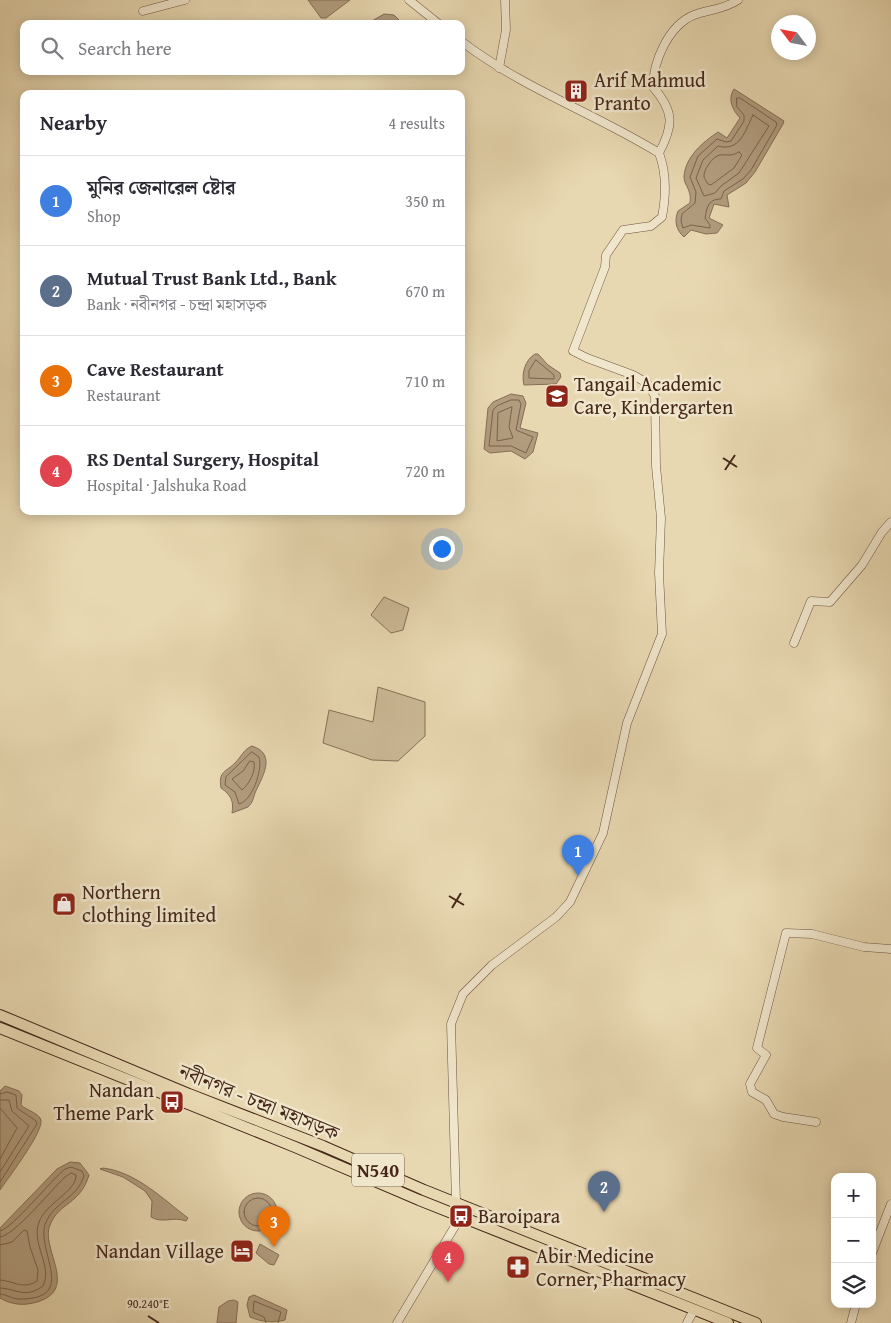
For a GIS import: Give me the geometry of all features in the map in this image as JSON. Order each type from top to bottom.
[{"type":"highway","name":"নবীনগর - চন্দ্রা মহাসড়ক","points":[[0,1015],[756,1323]]},
{"type":"highway","name":"নবীনগর - চন্দ্রা মহাসড়ক","points":[[0,1028],[728,1323]]},
{"type":"highway","points":[[159,1094],[164,1083]]},
{"type":"street","points":[[143,11],[185,0]]},
{"type":"street","points":[[409,0],[434,20]]},
{"type":"street","points":[[500,68],[506,30],[505,0]]},
{"type":"street","points":[[659,153],[672,120],[666,104],[652,87],[658,59],[680,21],[696,14],[725,8],[738,0]]},
{"type":"street","points":[[456,1202],[451,1024],[463,994],[492,965],[556,917],[570,902],[603,833],[627,723],[662,634],[659,573],[661,518],[656,466],[655,396],[647,383],[633,375],[574,351],[605,267],[606,255],[624,230],[651,226],[662,217],[665,167],[659,153],[568,103],[528,86],[465,44]]},
{"type":"street","points":[[794,643],[810,601],[830,602],[862,565],[882,532],[891,522]]},
{"type":"street","points":[[816,1122],[774,1114],[766,1100],[752,1092],[750,1084],[766,1055],[757,1048],[786,933],[812,934],[864,947],[891,949]]},
{"type":"street","points":[[876,1243],[891,1204]]},
{"type":"street","points":[[396,1323],[462,1216]]},
{"type":"street","points":[[851,1323],[855,1308]]},
{"type":"street","points":[[687,1323],[694,1310]]},
{"type":"shaded area","points":[[384,597],[409,608],[403,630],[391,633],[371,615]]},
{"type":"shaded area","points":[[378,687],[425,702],[425,736],[398,761],[372,760],[323,743],[329,710],[373,722]]},
{"type":"water","points":[[308,0],[350,0],[326,18],[321,18]]},
{"type":"water","points":[[384,14],[394,15],[399,20],[374,20]]},
{"type":"water","points":[[734,89],[784,121],[783,124],[755,172],[746,183],[727,195],[729,207],[714,204],[709,218],[723,225],[717,233],[706,234],[691,230],[684,237],[679,231],[676,222],[678,211],[690,203],[690,194],[684,180],[685,170],[691,157],[706,140],[718,132],[727,138],[740,118],[733,108],[731,101]]},
{"type":"water","points":[[535,354],[538,354],[548,365],[560,373],[561,377],[556,384],[524,385],[523,376],[525,368]]},
{"type":"water","points":[[511,394],[523,396],[526,403],[520,428],[538,433],[533,452],[525,459],[511,451],[490,453],[484,449],[488,408],[493,402]]},
{"type":"water","points":[[252,746],[260,750],[264,755],[266,767],[264,774],[250,805],[232,813],[233,805],[227,793],[221,788],[221,778],[224,772]]},
{"type":"water","points":[[5,1086],[19,1091],[22,1095],[21,1105],[38,1116],[41,1123],[33,1142],[0,1190],[0,1091]]},
{"type":"water","points":[[70,1162],[80,1163],[89,1175],[80,1192],[54,1217],[50,1225],[48,1235],[56,1268],[56,1288],[49,1296],[32,1303],[18,1304],[0,1298],[0,1228],[57,1169]]},
{"type":"water","points":[[103,1168],[127,1175],[138,1181],[188,1218],[186,1221],[177,1219],[160,1220],[151,1217],[152,1201],[145,1191],[123,1177],[100,1169]]},
{"type":"water","points":[[258,1193],[265,1194],[271,1199],[276,1205],[276,1219],[271,1225],[265,1230],[258,1231],[251,1230],[245,1225],[240,1219],[239,1212],[240,1205],[245,1199],[251,1194]]},
{"type":"water","points":[[260,1244],[279,1255],[274,1265],[269,1264],[256,1253]]},
{"type":"water","points":[[254,1295],[287,1310],[285,1320],[268,1322],[250,1317],[247,1305],[249,1297]]},
{"type":"water","points":[[234,1300],[238,1302],[236,1323],[217,1323],[219,1307],[228,1301]]},
{"type":"place","name":"Arif Mahmud Pranto","points":[[576,91]]},
{"type":"place","name":"Tangail Academic Care, Kindergarten","points":[[557,396]]},
{"type":"place","name":"মুনির জেনারেল ষ্টোর","points":[[578,876]]},
{"type":"place","name":"Northern clothing limited","points":[[64,904]]},
{"type":"place","name":"Nandan Theme Park","points":[[172,1102]]},
{"type":"place","name":"Mutual Trust Bank Ltd., Bank","points":[[604,1212]]},
{"type":"place","name":"Baroipara","points":[[461,1216]]},
{"type":"place","name":"Cave Restaurant","points":[[274,1247]]},
{"type":"place","name":"Nandan Village","points":[[242,1251]]},
{"type":"place","name":"Abir Medicine Corner, Pharmacy","points":[[518,1267]]},
{"type":"place","name":"RS Dental Surgery, Hospital","points":[[448,1282]]}]
